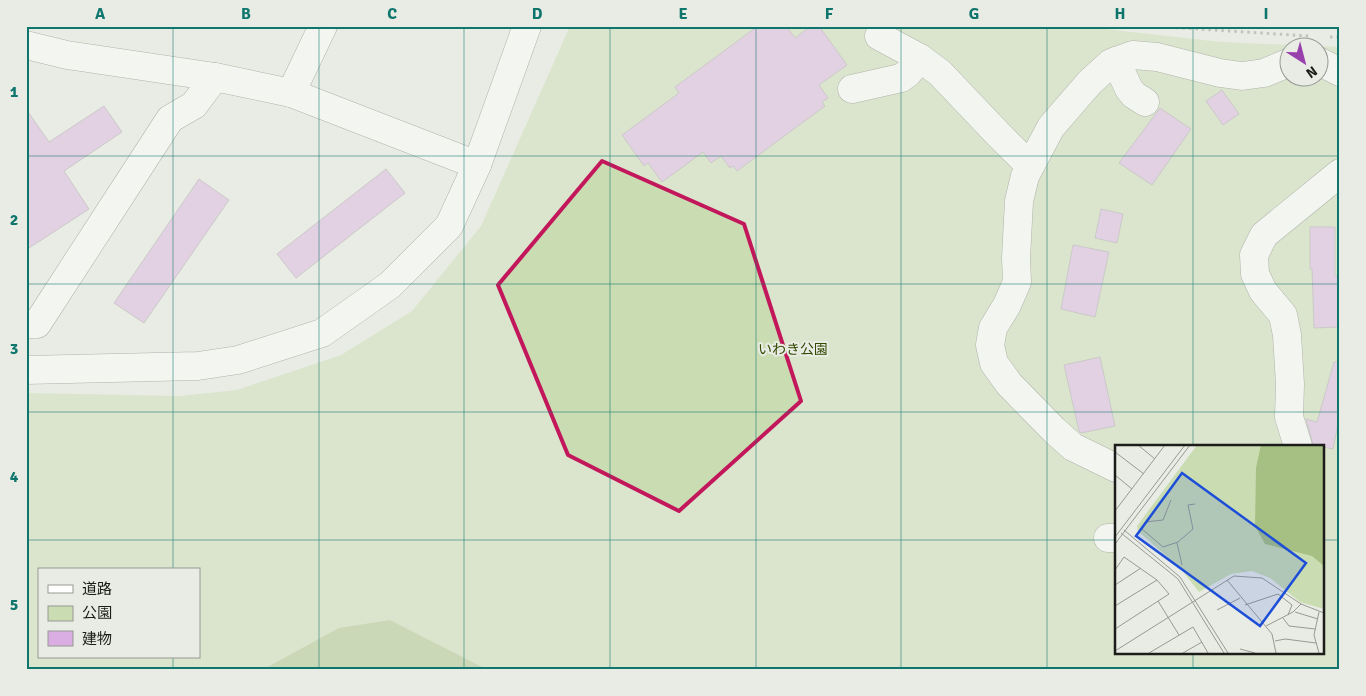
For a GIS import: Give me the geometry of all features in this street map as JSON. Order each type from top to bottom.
[{"type":"street","points":[[290,93],[323,26]]},
{"type":"street","points":[[26,370],[198,366],[238,360],[322,333],[390,285],[449,226],[477,165],[527,26]]},
{"type":"street","points":[[879,36],[920,58],[940,72],[1030,166]]},
{"type":"street","points":[[26,45],[67,55],[214,77],[290,93],[477,165]]},
{"type":"street","points":[[1115,468],[1073,448],[1009,384],[994,363],[990,345],[993,328],[1007,305],[1017,282],[1016,258],[1019,201],[1025,176],[1051,127],[1090,82],[1111,63],[1133,55],[1157,57],[1220,73],[1242,76],[1264,73],[1278,67]]},
{"type":"street","points":[[852,89],[901,78],[908,73],[920,58]]},
{"type":"street","points":[[1116,61],[1134,95],[1145,102]]},
{"type":"street","points":[[1328,67],[1340,72]]},
{"type":"street","points":[[26,324],[37,324],[170,119],[194,106],[214,77]]},
{"type":"street","points":[[1298,445],[1289,417],[1290,384],[1287,335],[1283,315],[1263,291],[1255,274],[1254,255],[1264,235],[1340,173]]},
{"type":"path","points":[[1150,26],[1311,36]]},
{"type":"path","points":[[1330,37],[1340,37]]},
{"type":"highlighted area","points":[[602,161],[744,224],[801,401],[679,511],[568,455],[498,285]]},
{"type":"green space","name":"いわき公園","points":[[570,26],[1078,26],[1221,42],[1278,44],[1278,88],[1328,88],[1328,46],[1340,47],[1340,670],[26,670],[26,393],[179,396],[237,390],[341,355],[412,311],[481,226]]},
{"type":"green space","points":[[390,620],[488,670],[262,670],[339,628]]},
{"type":"building","points":[[758,26],[786,26],[795,38],[811,26],[819,26],[847,65],[819,85],[828,98],[822,102],[825,106],[737,171],[733,166],[730,168],[721,156],[711,163],[703,152],[662,182],[648,163],[644,166],[622,135],[679,93],[675,87]]},
{"type":"building","points":[[1222,90],[1239,114],[1223,125],[1206,101]]},
{"type":"building","points":[[104,106],[122,132],[64,171],[89,209],[26,250],[26,109],[49,142]]},
{"type":"building","points":[[1160,108],[1191,129],[1152,185],[1119,163]]},
{"type":"building","points":[[386,169],[405,193],[296,278],[277,254]]},
{"type":"building","points":[[199,179],[229,200],[144,323],[114,303]]},
{"type":"building","points":[[1101,209],[1123,214],[1117,243],[1095,238]]},
{"type":"building","points":[[1310,227],[1335,227],[1335,276],[1340,276],[1340,327],[1314,328],[1312,269],[1310,269]]},
{"type":"building","points":[[1073,245],[1109,252],[1095,317],[1061,309]]},
{"type":"building","points":[[1100,357],[1115,426],[1081,433],[1064,365]]},
{"type":"building","points":[[1334,362],[1340,362],[1340,414],[1333,449],[1324,447],[1324,445],[1313,445],[1306,419],[1317,422]]}]
